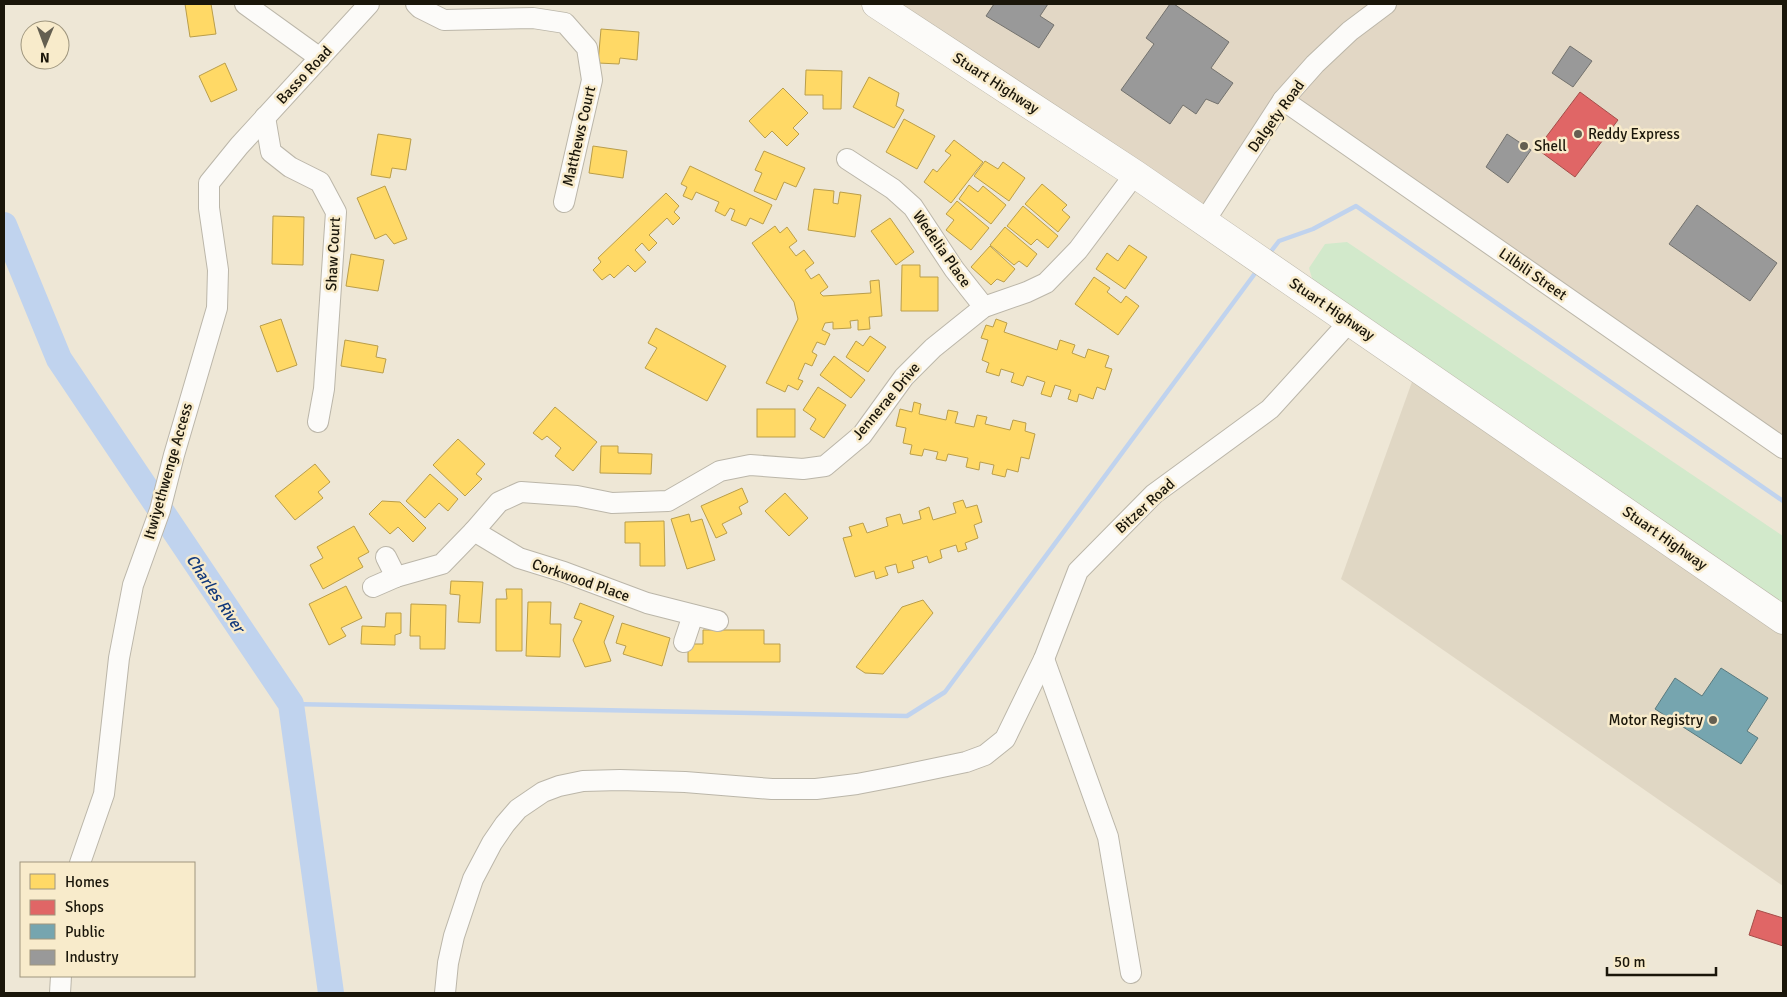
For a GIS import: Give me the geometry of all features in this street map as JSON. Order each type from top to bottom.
[{"type":"highway","name":"Stuart Highway","points":[[876,4],[1135,174],[1783,620]]},
{"type":"street","points":[[246,4],[320,58]]},
{"type":"street","name":"Basso Road","points":[[239,146],[369,4]]},
{"type":"street","name":"Matthews Court","points":[[416,4],[444,20],[533,18],[565,23],[587,48],[592,80],[564,202]]},
{"type":"street","name":"Dalgety Road","points":[[1204,222],[1283,100],[1315,64],[1350,31],[1386,4]]},
{"type":"street","name":"Lilbili Street","points":[[1283,100],[1783,448]]},
{"type":"street","name":"Shaw Court","points":[[265,117],[271,152],[290,167],[320,182],[336,212],[324,389],[318,422]]},
{"type":"street","name":"Itwiyethwenge Access","points":[[80,862],[104,794],[119,658],[134,584],[160,510],[176,446],[217,308],[218,270],[209,208],[209,183],[239,146]]},
{"type":"street","name":"Wedelia Place","points":[[848,159],[893,189],[913,207],[954,269],[984,307]]},
{"type":"street","name":"Jennerae Drive","points":[[373,587],[396,577],[442,564],[499,502],[521,492],[577,496],[612,503],[668,501],[720,471],[750,465],[803,469],[824,466],[862,435],[904,377],[933,348],[984,307],[1027,292],[1046,283],[1078,250],[1135,174]]},
{"type":"street","name":"Bitzer Road","points":[[445,993],[448,963],[454,936],[473,879],[492,843],[505,824],[518,809],[543,792],[559,786],[584,781],[620,780],[816,789],[857,784],[966,762],[985,755],[1004,739],[1044,659],[1078,571],[1154,494],[1270,409],[1350,321]]},
{"type":"street","name":"Corkwood Place","points":[[474,531],[519,558],[564,572],[647,603],[718,621]]},
{"type":"street","points":[[386,557],[396,577]]},
{"type":"street","points":[[684,642],[694,615]]},
{"type":"street","points":[[1044,659],[1108,838],[1131,973]]},
{"type":"street","points":[[60,993],[61,977]]},
{"type":"shaded area","points":[[876,4],[1783,4],[1783,442],[1283,101],[1204,222]]},
{"type":"shaded area","points":[[1417,368],[1783,620],[1783,886],[1341,579]]},
{"type":"green space","points":[[1347,242],[1783,536],[1783,620],[1318,299],[1309,268],[1325,244]]},
{"type":"building: Homes","points":[[185,4],[211,4],[216,34],[190,37]]},
{"type":"building: Homes","points":[[601,29],[639,32],[637,60],[620,58],[619,64],[598,63]]},
{"type":"building: Homes","points":[[225,63],[237,90],[211,102],[199,76]]},
{"type":"building: Homes","points":[[806,70],[842,71],[841,109],[823,109],[823,95],[805,95]]},
{"type":"building: Homes","points":[[869,77],[899,93],[896,106],[904,110],[894,128],[853,107]]},
{"type":"building: Homes","points":[[783,88],[808,113],[793,128],[799,134],[787,146],[772,131],[765,138],[749,121]]},
{"type":"building: Homes","points":[[904,119],[935,136],[917,169],[886,152]]},
{"type":"building: Homes","points":[[378,134],[411,139],[406,170],[392,168],[390,178],[371,175]]},
{"type":"building: Homes","points":[[954,140],[983,162],[951,203],[924,182],[933,169],[937,172],[951,155],[945,151]]},
{"type":"building: Homes","points":[[593,146],[627,151],[623,178],[589,173]]},
{"type":"building: Homes","points":[[764,151],[805,168],[796,187],[784,182],[776,200],[754,191],[762,173],[755,170]]},
{"type":"building: Homes","points":[[985,161],[998,169],[1003,162],[1025,178],[1009,201],[974,176]]},
{"type":"building: Homes","points":[[690,166],[772,205],[763,224],[750,218],[746,226],[731,220],[735,210],[730,208],[725,216],[715,211],[719,202],[696,192],[692,200],[683,196],[687,187],[681,184]]},
{"type":"building: Homes","points":[[1042,184],[1067,205],[1062,210],[1070,217],[1058,232],[1025,204]]},
{"type":"building: Homes","points":[[969,185],[978,192],[983,186],[1006,205],[991,224],[959,199]]},
{"type":"building: Homes","points":[[385,186],[407,239],[394,244],[386,234],[375,239],[357,198]]},
{"type":"building: Homes","points":[[814,189],[834,191],[833,203],[838,204],[840,192],[861,195],[855,237],[808,230]]},
{"type":"building: Homes","points":[[666,193],[679,206],[674,212],[680,218],[673,225],[667,218],[649,235],[657,243],[649,251],[642,243],[635,250],[646,262],[635,272],[628,265],[614,278],[610,274],[602,280],[593,270],[601,262],[598,258]]},
{"type":"building: Homes","points":[[957,201],[989,228],[971,250],[946,230],[954,220],[946,214]]},
{"type":"building: Homes","points":[[1023,206],[1058,236],[1048,248],[1037,239],[1031,245],[1007,226]]},
{"type":"building: Homes","points":[[273,216],[304,217],[303,265],[272,264]]},
{"type":"building: Homes","points":[[890,218],[914,252],[896,265],[871,231]]},
{"type":"building: Homes","points":[[775,226],[780,233],[787,227],[797,241],[789,247],[796,256],[804,250],[814,263],[805,270],[811,279],[819,274],[828,287],[820,293],[823,296],[871,293],[870,281],[879,280],[882,316],[869,317],[870,329],[858,330],[858,320],[850,321],[851,328],[833,329],[833,322],[825,323],[822,330],[830,334],[825,345],[817,342],[812,352],[817,355],[812,366],[805,363],[798,379],[803,381],[798,390],[788,385],[785,392],[766,383],[798,319],[794,302],[752,243]]},
{"type":"building: Homes","points":[[1005,227],[1037,254],[1027,267],[1019,261],[1014,265],[990,245]]},
{"type":"building: Homes","points":[[1129,245],[1147,257],[1125,289],[1096,269],[1107,253],[1118,261]]},
{"type":"building: Homes","points":[[990,246],[1015,269],[1004,282],[997,279],[991,285],[971,267]]},
{"type":"building: Homes","points":[[351,254],[384,260],[378,291],[346,286]]},
{"type":"building: Homes","points":[[902,265],[920,265],[920,277],[938,277],[938,311],[901,311]]},
{"type":"building: Homes","points":[[1094,277],[1110,288],[1107,292],[1121,303],[1126,296],[1139,306],[1118,335],[1075,304]]},
{"type":"building: Homes","points":[[281,319],[297,365],[277,372],[260,326]]},
{"type":"building: Homes","points":[[996,319],[1007,323],[1004,332],[1057,350],[1060,340],[1075,345],[1072,353],[1085,358],[1088,349],[1109,356],[1105,367],[1112,369],[1105,390],[1097,387],[1093,399],[1079,394],[1077,402],[1068,399],[1071,390],[1055,385],[1051,397],[1041,394],[1045,382],[1027,376],[1023,386],[1011,382],[1014,373],[1001,369],[999,376],[986,372],[989,363],[982,360],[988,340],[981,338],[986,325],[993,327]]},
{"type":"building: Homes","points":[[656,328],[726,366],[707,401],[645,368],[657,348],[648,343]]},
{"type":"building: Homes","points":[[870,336],[886,347],[868,372],[846,357],[856,341],[863,346]]},
{"type":"building: Homes","points":[[345,340],[378,346],[376,357],[386,359],[383,373],[341,366]]},
{"type":"building: Homes","points":[[834,356],[865,380],[851,398],[820,375]]},
{"type":"building: Homes","points":[[818,387],[846,405],[824,438],[810,429],[816,419],[803,410]]},
{"type":"building: Homes","points":[[914,402],[921,404],[919,414],[946,420],[948,410],[958,412],[955,423],[974,427],[977,415],[987,417],[985,424],[1010,430],[1013,420],[1026,423],[1025,431],[1035,434],[1029,459],[1021,457],[1018,472],[1007,469],[1005,477],[992,474],[994,465],[980,462],[979,470],[966,467],[968,458],[948,454],[946,461],[936,459],[938,452],[924,449],[922,456],[910,454],[912,445],[903,443],[906,428],[896,426],[900,409],[912,412]]},
{"type":"building: Homes","points":[[555,407],[597,442],[573,471],[555,456],[561,448],[547,436],[542,440],[533,433]]},
{"type":"building: Homes","points":[[757,409],[795,409],[795,437],[757,437]]},
{"type":"building: Homes","points":[[458,439],[485,464],[476,474],[482,479],[465,496],[433,465]]},
{"type":"building: Homes","points":[[601,446],[618,446],[618,453],[652,454],[651,474],[600,473]]},
{"type":"building: Homes","points":[[315,464],[330,482],[318,492],[323,498],[295,520],[275,496]]},
{"type":"building: Homes","points":[[430,474],[458,499],[448,511],[439,503],[425,518],[406,501]]},
{"type":"building: Homes","points":[[742,488],[748,502],[739,507],[742,514],[722,524],[727,533],[716,538],[701,506]]},
{"type":"building: Homes","points":[[785,493],[808,518],[789,536],[765,511]]},
{"type":"building: Homes","points":[[963,500],[966,508],[977,505],[982,522],[974,525],[978,538],[965,543],[967,549],[958,552],[956,545],[940,550],[942,558],[929,563],[927,556],[912,561],[914,568],[898,573],[896,564],[885,567],[888,575],[876,579],[874,571],[855,577],[843,538],[852,536],[849,527],[863,523],[867,533],[888,526],[886,518],[900,514],[903,524],[921,519],[919,511],[929,507],[933,520],[956,513],[953,503]]},
{"type":"building: Homes","points":[[382,501],[400,502],[426,528],[413,542],[398,527],[390,534],[369,514]]},
{"type":"building: Homes","points":[[689,514],[691,522],[702,519],[715,560],[687,569],[671,519]]},
{"type":"building: Homes","points":[[664,521],[665,566],[640,566],[640,543],[625,543],[625,522]]},
{"type":"building: Homes","points":[[354,526],[369,552],[358,558],[363,567],[323,589],[310,565],[323,558],[317,547]]},
{"type":"building: Homes","points":[[451,581],[483,582],[480,623],[458,622],[460,595],[450,594]]},
{"type":"building: Homes","points":[[346,586],[362,618],[341,628],[346,636],[329,645],[309,604]]},
{"type":"building: Homes","points":[[506,589],[522,589],[522,651],[496,651],[496,599],[507,599]]},
{"type":"building: Homes","points":[[923,600],[933,613],[883,674],[865,673],[856,667],[902,607]]},
{"type":"building: Homes","points":[[528,602],[551,602],[550,624],[561,624],[560,657],[526,656]]},
{"type":"building: Homes","points":[[580,603],[614,616],[604,642],[611,661],[585,667],[573,640],[582,621],[574,618]]},
{"type":"building: Homes","points":[[411,604],[446,605],[445,649],[420,649],[420,636],[410,636]]},
{"type":"building: Homes","points":[[386,613],[401,613],[401,633],[395,635],[395,645],[361,644],[362,626],[385,627]]},
{"type":"building: Homes","points":[[622,623],[670,638],[662,666],[623,654],[626,646],[616,643]]},
{"type":"building: Homes","points":[[703,630],[764,630],[764,644],[780,644],[780,662],[688,662],[688,644],[703,644]]},
{"type":"building: Shops","name":"Reddy Express","points":[[1580,92],[1618,120],[1575,177],[1537,149]]},
{"type":"building: Shops","points":[[1757,910],[1783,918],[1783,946],[1749,935]]},
{"type":"building: Public","name":"Motor Registry","points":[[1721,668],[1768,698],[1747,731],[1758,738],[1741,764],[1655,709],[1675,678],[1702,696]]},
{"type":"building: Industry","points":[[994,4],[1048,4],[1040,16],[1054,25],[1039,48],[986,16]]},
{"type":"building: Industry","points":[[1170,4],[1174,4],[1229,42],[1211,68],[1233,83],[1218,104],[1206,99],[1196,114],[1183,105],[1170,124],[1121,90],[1154,44],[1146,38]]},
{"type":"building: Industry","points":[[1570,46],[1592,61],[1573,87],[1552,73]]},
{"type":"building: Industry","points":[[1507,134],[1531,150],[1508,183],[1486,167]]},
{"type":"building: Industry","points":[[1697,205],[1777,263],[1750,301],[1669,244]]},
{"type":"waterway","points":[[1269,254],[1279,241],[1313,229],[1356,206],[1783,501]]},
{"type":"waterway","name":"Charles River","points":[[4,225],[59,359],[291,704],[331,993]]},
{"type":"waterway","points":[[291,704],[907,716],[945,692],[1259,268]]},
{"type":"place","name":"Reddy Express","points":[[1578,134]]},
{"type":"place","name":"Shell","points":[[1524,146]]},
{"type":"place","name":"Motor Registry","points":[[1713,720]]}]
